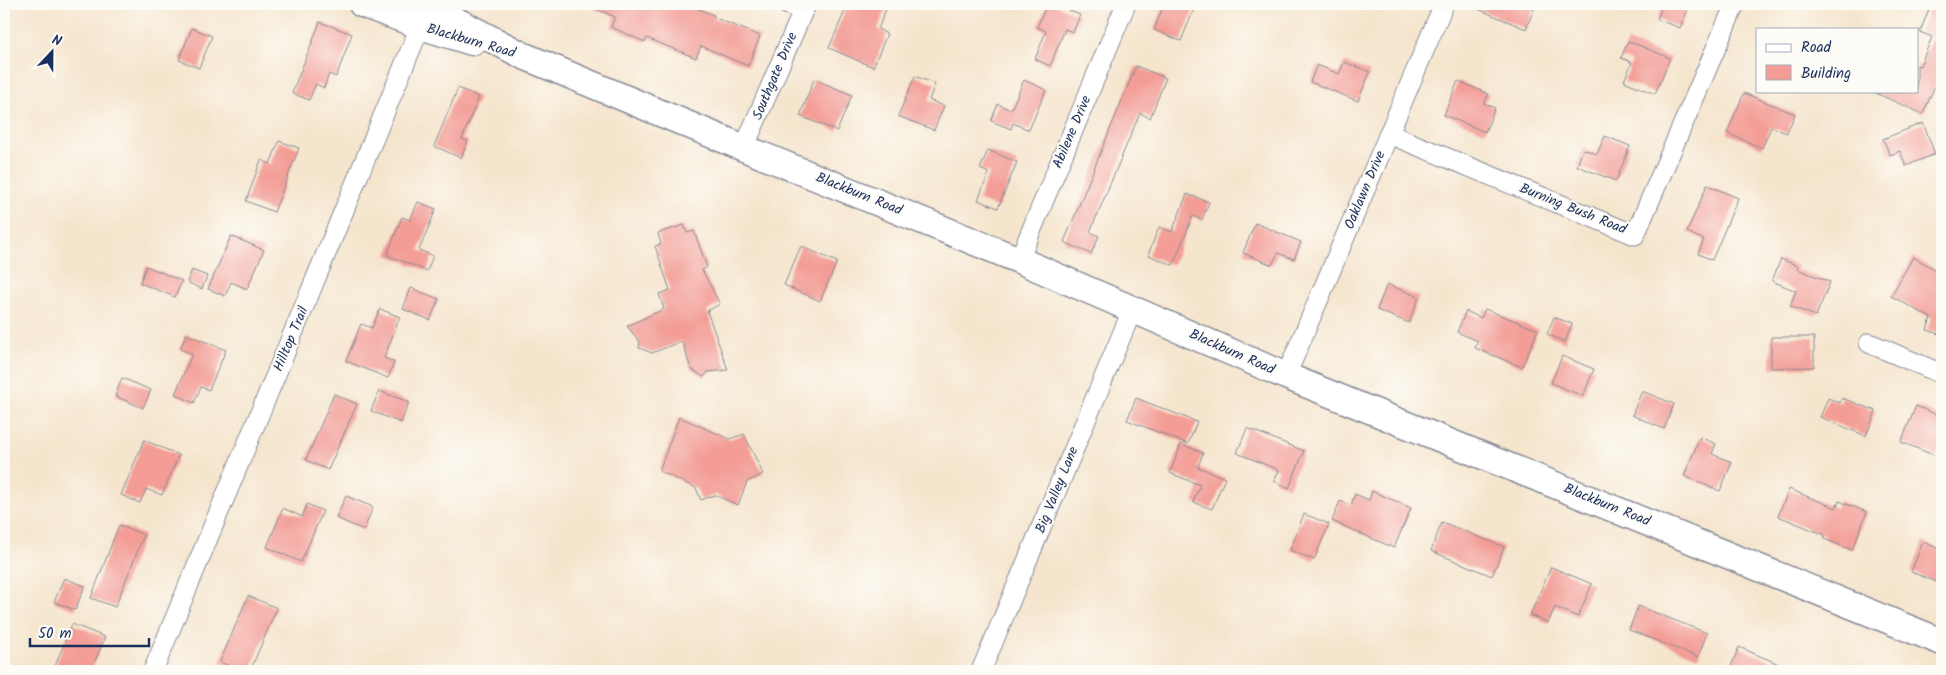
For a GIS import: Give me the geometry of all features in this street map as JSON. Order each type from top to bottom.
[{"type":"main road","name":"Blackburn Road","points":[[362,4],[424,12],[459,39],[524,56],[1019,260],[1286,376],[1942,642]]},
{"type":"street","name":"Abilene Drive","points":[[1019,260],[1126,4]]},
{"type":"street","name":"Oaklawn Drive","points":[[1286,376],[1444,4]]},
{"type":"street","name":"Burning Bush Road","points":[[1389,134],[1635,235],[1735,4]]},
{"type":"street","name":"Southgate Drive","points":[[744,148],[798,6]]},
{"type":"street","name":"Hilltop Trail","points":[[153,671],[424,12]]},
{"type":"street","name":"Big Valley Lane","points":[[981,671],[1133,308]]},
{"type":"street","points":[[1869,343],[1942,374]]},
{"type":"building","points":[[584,4],[631,4],[641,8],[643,4],[686,4],[760,36],[748,66],[701,46],[696,58],[647,38],[645,42],[611,27],[615,17]]},
{"type":"building","points":[[848,4],[888,4],[878,29],[887,34],[873,67],[829,48]]},
{"type":"building","points":[[1047,4],[1053,4],[1080,15],[1073,32],[1065,29],[1050,66],[1035,59],[1046,31],[1037,27]]},
{"type":"building","points":[[1164,4],[1196,4],[1181,41],[1154,30]]},
{"type":"building","points":[[1466,4],[1536,4],[1526,29]]},
{"type":"building","points":[[1663,4],[1690,4],[1680,28],[1657,19]]},
{"type":"building","points":[[1931,4],[1942,4],[1942,69],[1923,114],[1873,92],[1918,92],[1918,65],[1920,66],[1932,37],[1920,32]]},
{"type":"building","points":[[320,22],[352,34],[336,77],[329,74],[324,88],[316,84],[309,100],[292,93]]},
{"type":"building","points":[[192,28],[212,36],[199,68],[179,60]]},
{"type":"building","points":[[1628,41],[1670,58],[1655,94],[1624,81],[1632,62],[1621,58]]},
{"type":"building","points":[[1344,62],[1370,72],[1358,101],[1310,82],[1317,65],[1339,74]]},
{"type":"building","points":[[1136,66],[1166,78],[1150,118],[1140,113],[1090,232],[1099,236],[1091,254],[1064,242]]},
{"type":"building","points":[[915,76],[935,84],[929,100],[944,106],[934,130],[898,116]]},
{"type":"building","points":[[814,79],[852,95],[837,131],[800,116]]},
{"type":"building","points":[[1024,80],[1046,90],[1029,130],[1013,123],[1011,129],[991,121],[998,104],[1011,110]]},
{"type":"building","points":[[1458,81],[1489,94],[1484,103],[1495,108],[1485,132],[1444,115]]},
{"type":"building","points":[[458,88],[479,97],[462,139],[468,141],[461,158],[434,146]]},
{"type":"building","points":[[1744,93],[1795,114],[1787,133],[1771,127],[1762,148],[1727,133]]},
{"type":"building","points":[[1923,123],[1935,154],[1906,166],[1900,151],[1890,155],[1883,139]]},
{"type":"building","points":[[1605,136],[1630,146],[1616,181],[1577,166],[1583,149],[1597,154]]},
{"type":"building","points":[[279,141],[299,148],[274,212],[246,201],[261,160],[270,164]]},
{"type":"building","points":[[988,150],[1017,162],[998,208],[978,200],[989,173],[980,169]]},
{"type":"building","points":[[1707,185],[1738,198],[1712,260],[1698,254],[1704,240],[1687,232]]},
{"type":"building","points":[[1187,194],[1209,202],[1202,220],[1193,216],[1173,265],[1148,255],[1159,227],[1172,232]]},
{"type":"building","points":[[418,202],[436,209],[419,250],[433,256],[427,271],[387,255],[402,217],[410,220]]},
{"type":"building","points":[[1255,223],[1301,242],[1294,259],[1278,253],[1272,265],[1243,253]]},
{"type":"building","points":[[684,225],[687,233],[694,231],[707,267],[702,270],[720,304],[707,311],[728,370],[708,372],[704,377],[691,369],[682,341],[652,353],[639,348],[640,342],[627,326],[664,309],[659,294],[670,290],[655,246],[661,244],[658,233]]},
{"type":"building","points":[[231,236],[264,250],[247,289],[231,282],[225,296],[208,289]]},
{"type":"building","points":[[801,246],[837,262],[820,301],[784,285]]},
{"type":"building","points":[[1913,257],[1942,273],[1942,335],[1927,330],[1931,318],[1891,296]]},
{"type":"building","points":[[1781,259],[1798,266],[1797,269],[1830,282],[1816,316],[1790,306],[1796,291],[1772,281]]},
{"type":"building","points":[[146,266],[182,281],[175,297],[140,283]]},
{"type":"building","points":[[192,270],[207,276],[202,289],[187,282]]},
{"type":"building","points":[[1387,284],[1419,297],[1409,323],[1377,310]]},
{"type":"building","points":[[411,288],[439,299],[430,320],[403,309]]},
{"type":"building","points":[[380,309],[400,317],[384,358],[394,362],[388,378],[346,361],[361,324],[372,328]]},
{"type":"building","points":[[1485,309],[1538,330],[1522,367],[1475,348],[1478,341],[1457,332],[1466,311],[1481,318]]},
{"type":"building","points":[[1554,317],[1572,324],[1565,342],[1547,334]]},
{"type":"building","points":[[186,334],[226,350],[209,390],[201,387],[194,403],[175,394],[192,354],[180,349]]},
{"type":"building","points":[[1771,337],[1814,337],[1814,367],[1771,368]]},
{"type":"building","points":[[1562,356],[1594,369],[1583,396],[1551,383]]},
{"type":"building","points":[[122,378],[151,390],[143,408],[115,396]]},
{"type":"building","points":[[379,391],[409,402],[401,423],[371,411]]},
{"type":"building","points":[[1642,391],[1674,404],[1664,429],[1632,415]]},
{"type":"building","points":[[334,394],[357,404],[328,470],[306,460]]},
{"type":"building","points":[[1136,398],[1197,422],[1188,444],[1127,420]]},
{"type":"building","points":[[1828,398],[1840,403],[1842,398],[1876,411],[1866,436],[1820,417]]},
{"type":"building","points":[[1916,406],[1942,417],[1942,440],[1936,456],[1901,442]]},
{"type":"building","points":[[679,417],[730,439],[744,434],[763,474],[747,482],[738,505],[715,495],[701,500],[696,488],[659,471]]},
{"type":"building","points":[[1247,428],[1304,451],[1289,488],[1274,481],[1279,470],[1237,453]]},
{"type":"building","points":[[1700,437],[1716,444],[1712,454],[1732,462],[1720,491],[1684,476]]},
{"type":"building","points":[[144,440],[179,455],[162,495],[146,489],[140,503],[121,495]]},
{"type":"building","points":[[1181,444],[1203,453],[1198,467],[1225,478],[1212,509],[1193,502],[1200,485],[1170,473]]},
{"type":"building","points":[[1789,489],[1836,508],[1839,501],[1867,512],[1852,550],[1824,539],[1825,535],[1778,516]]},
{"type":"building","points":[[1372,491],[1411,508],[1394,548],[1332,521],[1340,501],[1351,505],[1355,494],[1369,500]]},
{"type":"building","points":[[346,496],[373,507],[364,530],[336,518]]},
{"type":"building","points":[[307,504],[323,511],[301,562],[267,547],[283,508],[302,517]]},
{"type":"building","points":[[1304,514],[1329,524],[1314,560],[1290,550]]},
{"type":"building","points":[[1442,522],[1504,547],[1492,576],[1431,551]]},
{"type":"building","points":[[119,525],[144,535],[115,607],[91,598]]},
{"type":"building","points":[[1923,542],[1942,550],[1942,568],[1937,582],[1911,572]]},
{"type":"building","points":[[1551,567],[1592,584],[1578,617],[1555,607],[1548,623],[1530,615]]},
{"type":"building","points":[[64,578],[85,586],[75,610],[54,602]]},
{"type":"building","points":[[248,596],[277,608],[250,671],[241,671],[220,662]]},
{"type":"building","points":[[1638,606],[1707,633],[1698,657],[1629,630]]},
{"type":"building","points":[[72,624],[105,637],[91,671],[53,671]]},
{"type":"building","points":[[1739,647],[1795,671],[1729,671]]}]
